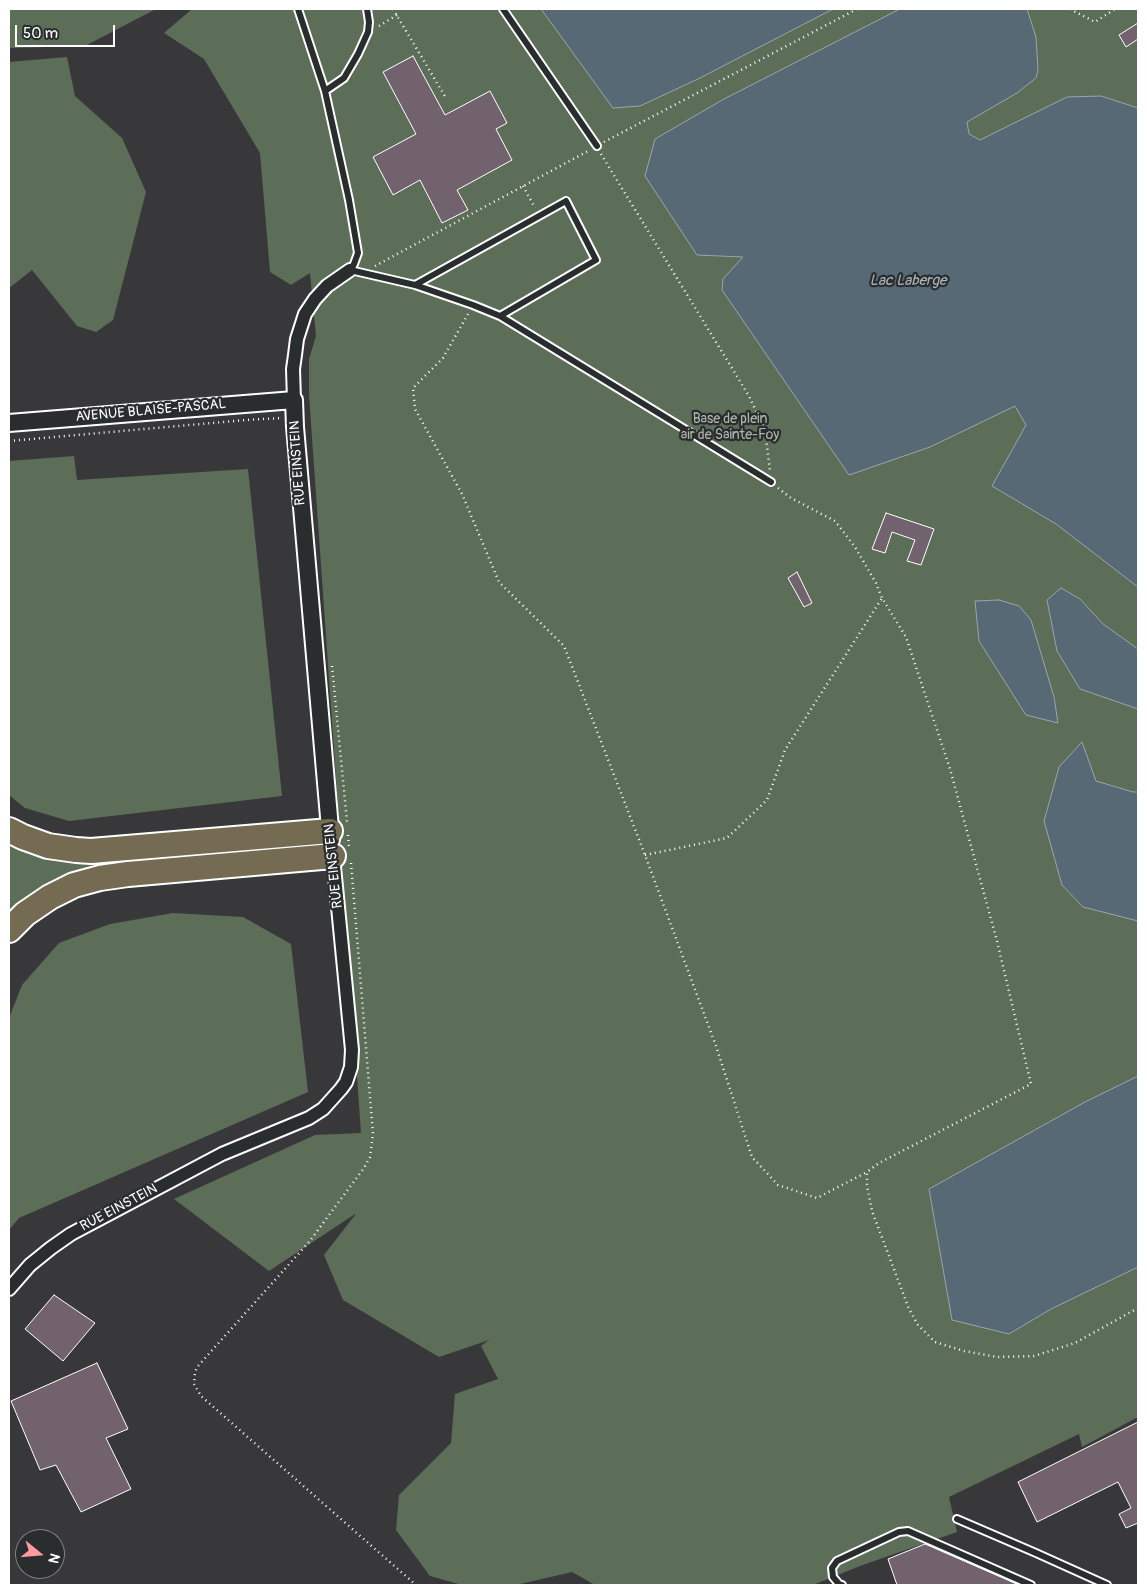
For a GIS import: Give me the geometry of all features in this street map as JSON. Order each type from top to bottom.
[{"type":"highway","points":[[9,830],[48,846],[92,851],[342,829]]},
{"type":"highway","points":[[9,930],[25,914],[50,897],[74,885],[100,878],[344,856]]},
{"type":"street","name":"RUE EINSTEIN","points":[[9,1289],[30,1265],[71,1234],[222,1154],[309,1118],[323,1109],[346,1082],[351,1067],[352,1050],[342,829],[295,427],[293,369],[297,339],[306,314],[315,299],[327,286],[350,270]]},
{"type":"street","name":"AVENUE BLAISE-PASCAL","points":[[9,423],[294,400]]},
{"type":"lane","points":[[298,9],[325,92],[350,200],[358,254],[350,270],[415,285],[500,316],[771,482]]},
{"type":"lane","points":[[325,92],[344,78],[358,54],[368,32],[368,9]]},
{"type":"lane","points":[[502,9],[596,146]]},
{"type":"lane","points":[[415,285],[566,201],[596,260],[500,316]]},
{"type":"lane","points":[[956,1519],[1107,1585]]},
{"type":"lane","points":[[842,1585],[833,1577],[832,1568],[836,1562],[899,1532],[908,1531],[1031,1585]]},
{"type":"path","points":[[393,9],[446,98]]},
{"type":"path","points":[[350,270],[376,266],[596,146],[857,9]]},
{"type":"path","points":[[1070,9],[1095,22],[1115,9]]},
{"type":"path","points":[[368,32],[397,15]]},
{"type":"path","points":[[474,305],[443,358],[414,388],[415,409],[462,494],[499,582],[564,646],[716,1046],[752,1157],[778,1185],[817,1198],[867,1172],[879,1163],[1030,1084],[997,941],[950,769],[906,637],[882,598],[876,583],[855,547],[835,521],[791,498],[771,482],[765,430],[750,396],[596,146]]},
{"type":"path","points":[[523,186],[540,216]]},
{"type":"path","points":[[9,441],[269,419]]},
{"type":"path","points":[[645,855],[727,838],[767,800],[785,750],[882,598]]},
{"type":"path","points":[[331,660],[344,856],[373,1145],[370,1157],[364,1168],[309,1242],[198,1366],[195,1372],[194,1384],[201,1396],[416,1585]]},
{"type":"path","points":[[867,1172],[867,1186],[872,1211],[909,1309],[918,1325],[935,1342],[964,1351],[997,1357],[1034,1356],[1075,1343],[1138,1308]]},
{"type":"green space","points":[[9,9],[156,9],[85,46],[9,48]]},
{"type":"green space","name":"Base de plein air de Sainte-Foy","points":[[192,9],[1138,9],[1138,1417],[1082,1447],[1079,1434],[949,1497],[957,1532],[860,1566],[813,1585],[595,1585],[572,1572],[516,1585],[462,1585],[430,1576],[396,1530],[399,1495],[451,1443],[455,1394],[498,1379],[481,1346],[489,1340],[439,1357],[343,1300],[324,1255],[355,1214],[269,1271],[174,1199],[315,1135],[361,1133],[309,395],[309,359],[316,336],[310,273],[291,285],[270,272],[260,153],[204,59],[164,33]]},
{"type":"green space","points":[[67,57],[75,96],[122,138],[146,192],[113,320],[96,332],[77,326],[32,270],[9,288],[9,62]]},
{"type":"green space","points":[[74,456],[77,480],[248,469],[282,796],[69,821],[25,808],[9,795],[9,461]]},
{"type":"green space","points":[[9,840],[258,846],[258,855],[109,867],[9,915]]},
{"type":"green space","points":[[173,913],[243,917],[291,944],[308,1092],[19,1218],[9,1230],[9,1018],[22,985],[59,943],[110,924]]},
{"type":"water","points":[[541,9],[833,9],[700,78],[640,106],[613,108]]},
{"type":"water","name":"Lac Laberge","points":[[900,9],[1027,9],[1036,37],[1038,70],[1036,78],[1017,93],[967,122],[969,134],[980,140],[1067,97],[1101,96],[1138,108],[1138,587],[1056,524],[992,486],[1026,425],[1015,406],[930,447],[849,475],[722,290],[723,279],[743,257],[697,255],[645,176],[655,139],[724,99]]},
{"type":"water","points":[[1061,588],[1080,599],[1103,624],[1138,649],[1138,709],[1080,689],[1057,651],[1047,600]]},
{"type":"water","points":[[999,600],[1019,606],[1031,620],[1054,697],[1058,723],[1026,715],[979,641],[975,601]]},
{"type":"water","points":[[1082,742],[1096,781],[1138,792],[1138,921],[1083,907],[1062,885],[1044,821],[1059,767]]},
{"type":"water","points":[[1138,1076],[1138,1267],[1051,1309],[1009,1334],[952,1320],[929,1189],[1085,1102]]},
{"type":"building","points":[[1138,23],[1138,39],[1126,47],[1119,35]]},
{"type":"building","points":[[413,56],[445,115],[490,91],[507,123],[496,129],[512,160],[457,190],[468,210],[442,223],[420,180],[393,195],[373,157],[416,134],[383,72]]},
{"type":"building","points":[[886,513],[934,529],[921,565],[907,561],[915,540],[892,532],[885,553],[872,549]]},
{"type":"building","points":[[797,572],[812,603],[804,607],[788,578]]},
{"type":"building","points":[[54,1295],[95,1323],[63,1361],[25,1329]]},
{"type":"building","points":[[97,1363],[128,1429],[106,1438],[131,1489],[81,1512],[56,1465],[40,1470],[11,1401]]},
{"type":"building","points":[[1138,1422],[1138,1523],[1126,1528],[1119,1514],[1131,1508],[1118,1482],[1037,1522],[1018,1482]]},
{"type":"building","points":[[925,1544],[1019,1585],[897,1585],[888,1559]]}]
